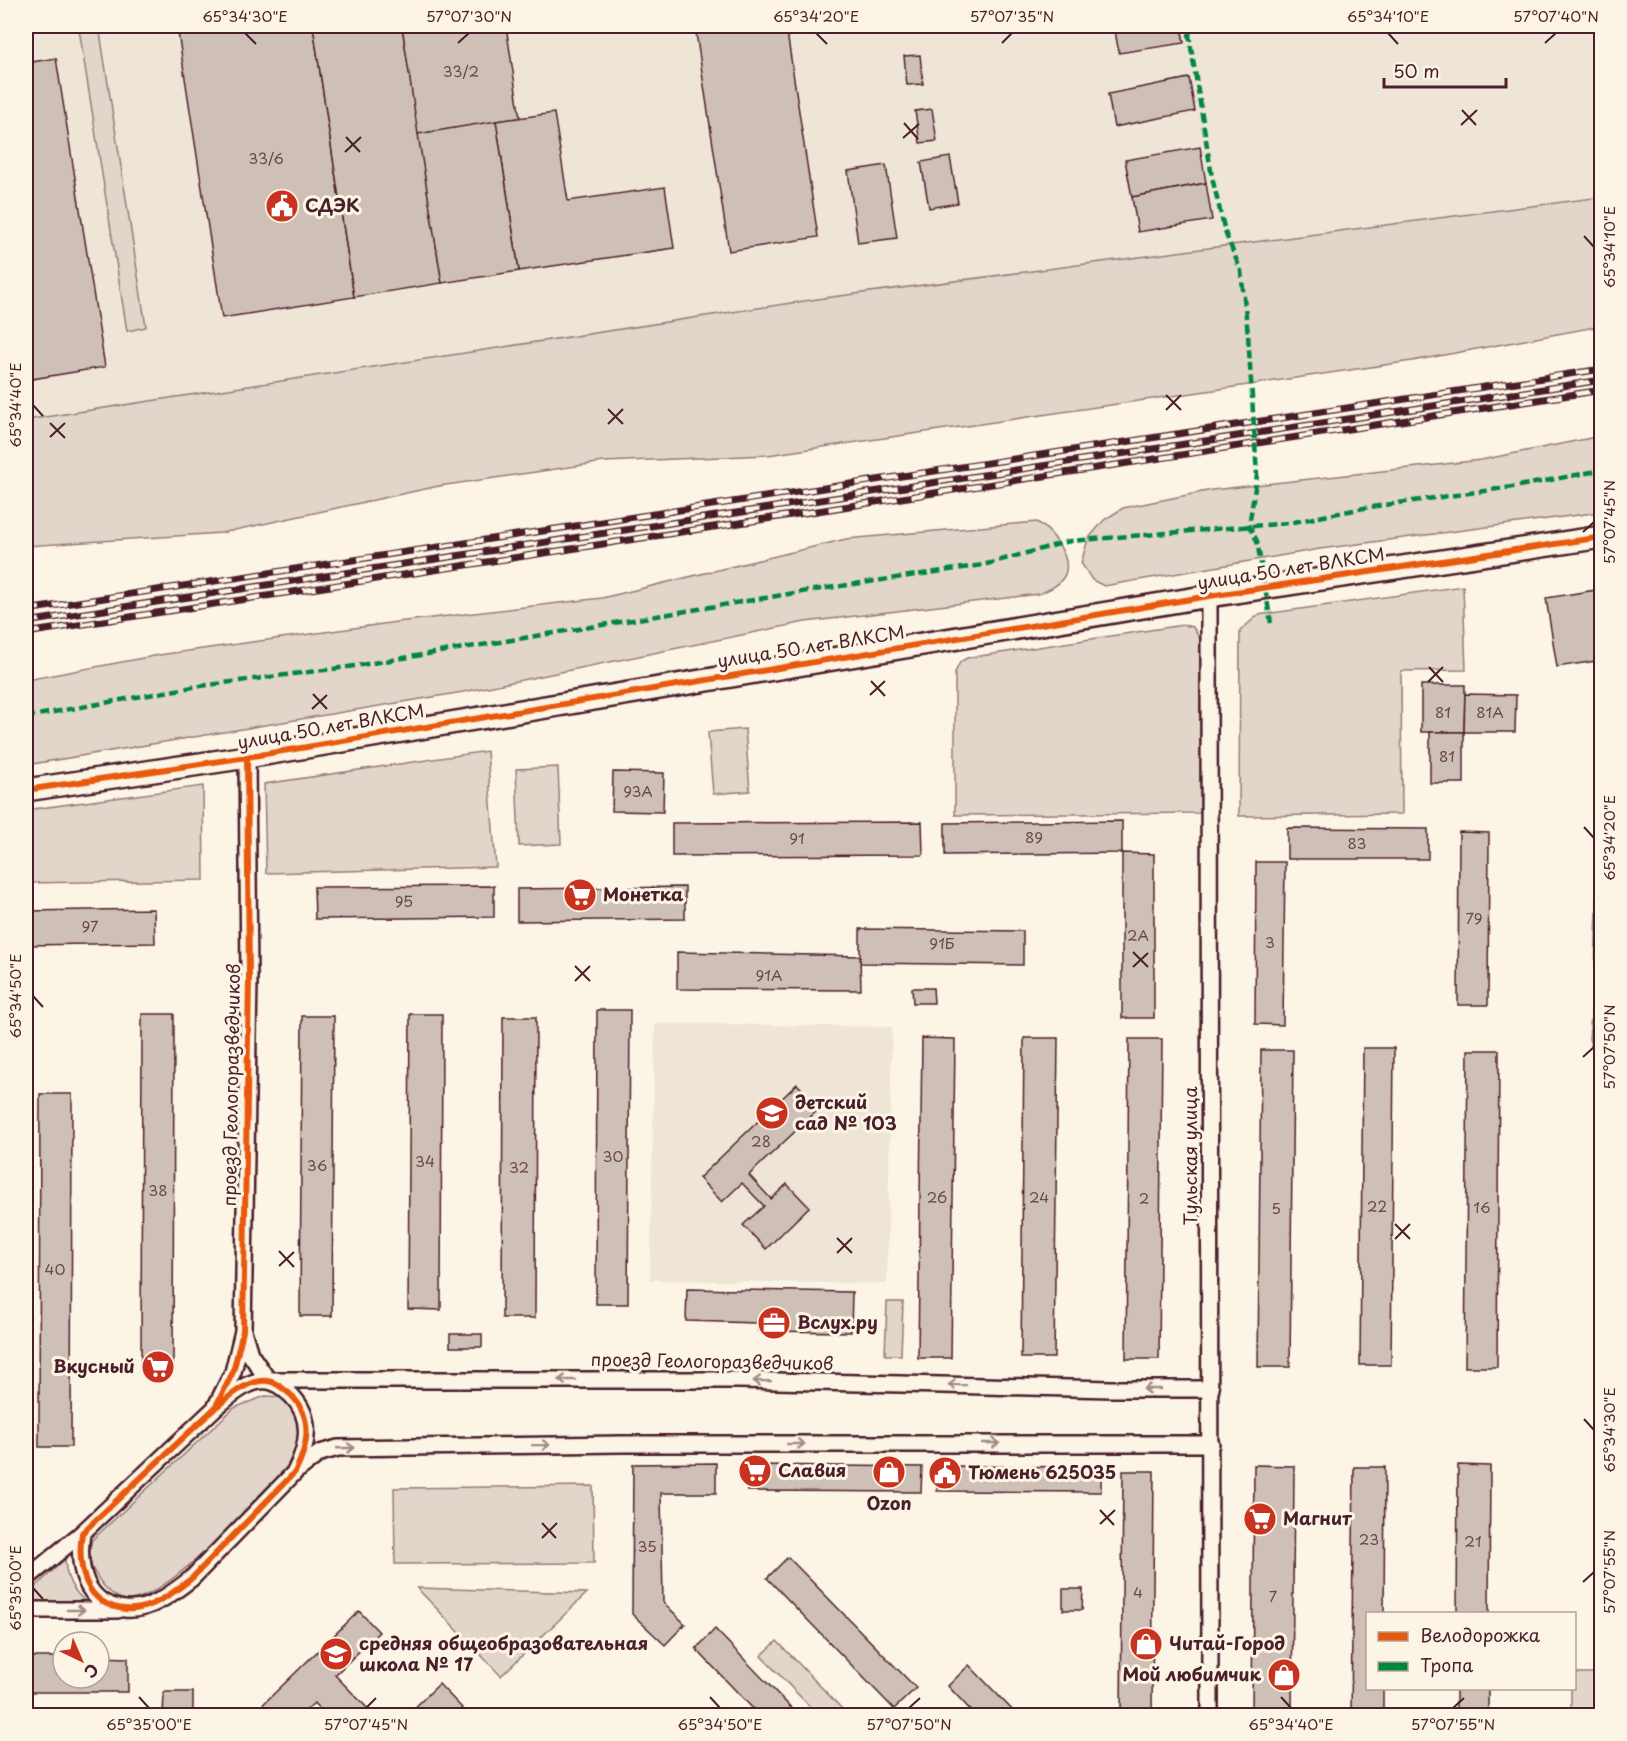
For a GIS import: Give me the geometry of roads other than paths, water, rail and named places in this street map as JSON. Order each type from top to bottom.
[{"type":"street","name":"улица 50 лет ВЛКСМ","points":[[26,790],[247,757],[1209,596],[1602,537]]},
{"type":"street","name":"Тульская улица","points":[[1209,596],[1210,1716]]},
{"type":"street","name":"проезд Геологоразведчиков","points":[[215,1408],[233,1372],[243,1331],[249,979],[247,757]]},
{"type":"street","name":"проезд Геологоразведчиков","points":[[243,1331],[250,1353],[268,1380],[738,1380],[1111,1389],[1211,1389]]},
{"type":"street","points":[[26,1579],[82,1533],[215,1408],[249,1384],[268,1380],[284,1388],[297,1401],[306,1416],[305,1451],[295,1472]]},
{"type":"street","points":[[26,1610],[126,1610],[155,1603],[192,1578],[295,1472],[320,1453],[338,1448],[645,1444],[1211,1444]]},
{"type":"street","points":[[82,1533],[80,1567],[87,1584],[97,1596],[126,1610]]},
{"type":"water","points":[[1601,787],[1602,1061],[1594,1053],[1589,1039],[1595,971]]},
{"type":"railway","points":[[26,610],[1602,369]]},
{"type":"railway","points":[[26,622],[1602,380]]},
{"type":"railway","points":[[26,633],[1602,390]]},
{"type":"place","name":"СДЭК","points":[[282,206]]},
{"type":"place","name":"Монетка","points":[[580,895]]},
{"type":"place","name":"детский сад № 103","points":[[772,1113]]},
{"type":"place","name":"Вслух.ру","points":[[774,1323]]},
{"type":"place","name":"Вкусный","points":[[158,1367]]},
{"type":"place","name":"Славия","points":[[755,1471]]},
{"type":"place","name":"Ozon","points":[[889,1472]]},
{"type":"place","name":"Тюмень 625035","points":[[945,1473]]},
{"type":"place","name":"Магнит","points":[[1260,1519]]},
{"type":"place","name":"Читай-Город","points":[[1146,1644]]},
{"type":"place","name":"средняя общеобразовательная школа № 17","points":[[336,1654]]},
{"type":"place","name":"Мой любимчик","points":[[1284,1675]]}]
